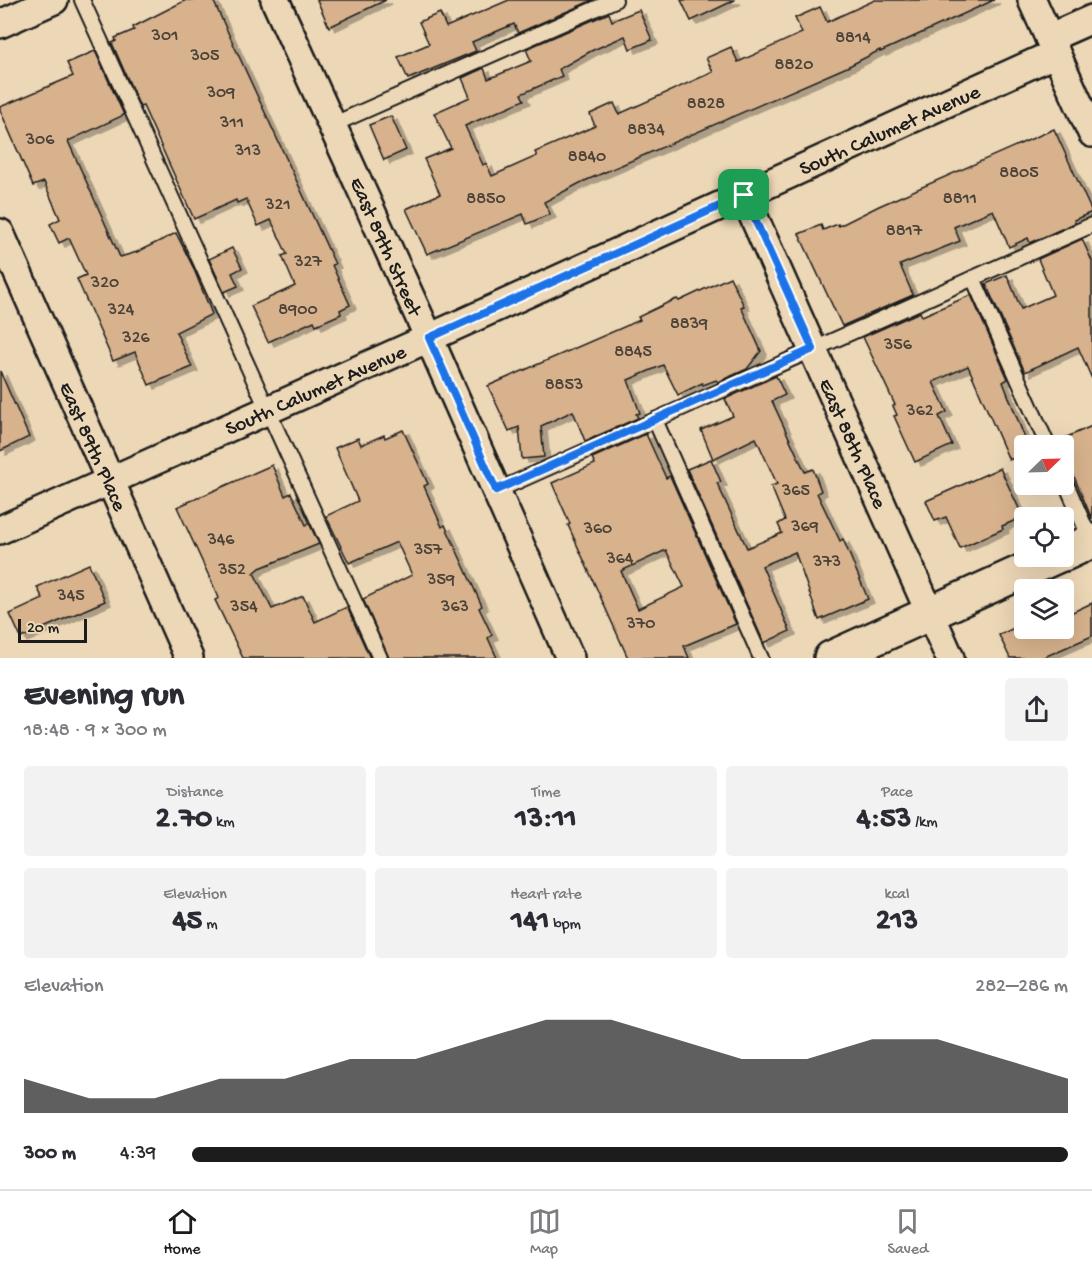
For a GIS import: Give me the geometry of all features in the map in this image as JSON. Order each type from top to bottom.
[{"type":"street","points":[[0,24],[54,0]]},
{"type":"street","name":"East 89th Street","points":[[275,0],[429,338],[570,658]]},
{"type":"street","points":[[1032,0],[1092,133]]},
{"type":"street","name":"South Calumet Avenue","points":[[0,530],[744,195],[1052,45],[1092,19]]},
{"type":"street","name":"East 88th Place","points":[[744,195],[950,658]]},
{"type":"street","name":"East 89th Place","points":[[0,233],[189,658]]},
{"type":"street","points":[[1074,549],[1092,541]]},
{"type":"street","points":[[831,658],[1033,567]]},
{"type":"lane","points":[[82,0],[380,658]]},
{"type":"lane","points":[[332,125],[615,0]]},
{"type":"lane","points":[[496,490],[1092,225]]},
{"type":"lane","points":[[973,278],[1043,435]]},
{"type":"lane","points":[[655,420],[761,658]]},
{"type":"lane","points":[[1071,495],[1092,541]]},
{"type":"building","points":[[186,0],[213,0],[335,264],[332,265],[350,305],[340,310],[341,314],[316,325],[314,321],[268,342],[251,306],[295,286],[282,256],[287,254],[271,220],[258,226],[246,199],[237,203],[236,200],[194,219],[112,43],[116,41],[115,38],[134,30],[133,27]]},
{"type":"building","points":[[317,0],[386,0],[329,27]]},
{"type":"building","points":[[509,0],[593,0],[518,33],[514,24],[472,42],[476,51],[408,79],[398,57],[429,44],[419,22],[440,13],[446,27]]},
{"type":"building","points":[[681,0],[735,0],[691,21]]},
{"type":"building","points":[[875,0],[994,0],[847,67],[580,183],[544,202],[550,214],[527,224],[523,214],[427,254],[406,209],[440,194],[424,159],[451,148],[434,113],[470,97],[462,78],[484,68],[488,79],[531,61],[526,49],[609,13],[612,21],[639,10],[652,40],[630,49],[625,36],[591,51],[559,69],[562,76],[521,94],[524,100],[465,126],[483,165],[486,163],[492,176],[537,156],[535,152],[595,126],[590,114],[614,103],[619,114],[713,72],[706,58],[731,47],[738,62],[802,33],[795,18],[820,7],[827,22]]},
{"type":"building","points":[[95,51],[124,115],[68,141],[120,257],[137,252],[176,233],[212,314],[176,332],[192,367],[149,385],[135,352],[113,361],[77,279],[86,275],[69,238],[59,243],[50,224],[60,219],[44,182],[33,186],[0,110],[0,107],[73,76],[67,63]]},
{"type":"building","points":[[391,116],[406,150],[384,160],[369,125]]},
{"type":"building","points":[[1054,129],[1092,212],[1074,220],[1075,223],[1030,243],[1028,238],[1009,247],[993,210],[954,227],[960,241],[900,265],[913,295],[842,326],[799,234],[821,225],[823,230],[838,224],[839,226]]},
{"type":"building","points":[[1082,239],[1092,261],[1092,379],[1078,347],[1025,372],[986,284],[1007,275],[1021,309],[1053,295],[1038,259]]},
{"type":"building","points":[[232,248],[242,268],[232,273],[238,286],[224,292],[209,259]]},
{"type":"building","points":[[730,277],[761,351],[747,369],[718,382],[716,380],[703,385],[702,383],[678,395],[663,365],[628,380],[640,413],[636,414],[638,418],[585,441],[573,411],[541,426],[544,457],[522,459],[519,427],[509,431],[488,386],[640,320],[638,317],[667,303],[677,299],[679,301]]},
{"type":"building","points":[[971,295],[1008,379],[1003,382],[1024,435],[1014,435],[1014,458],[1009,460],[968,366],[933,382],[947,412],[939,416],[952,445],[915,462],[894,416],[897,415],[893,406],[895,405],[863,337],[920,312],[922,316]]},
{"type":"building","points":[[0,371],[29,437],[0,451]]},
{"type":"building","points":[[776,376],[785,395],[772,401],[805,472],[813,469],[821,491],[817,493],[840,541],[843,539],[868,599],[819,620],[795,552],[762,566],[790,631],[764,643],[687,469],[711,459],[721,482],[717,483],[747,548],[782,533],[778,524],[785,520],[771,486],[777,484],[756,438],[713,459],[701,430],[733,416],[725,399]]},
{"type":"building","points":[[1092,426],[1092,519],[1074,477],[1074,435],[1072,435]]},
{"type":"building","points":[[403,430],[428,484],[424,486],[442,527],[445,525],[482,606],[479,608],[492,635],[488,638],[497,658],[389,658],[363,599],[412,575],[397,542],[349,563],[326,516],[358,501],[335,448],[358,438],[361,445]]},
{"type":"building","points":[[646,434],[666,478],[670,476],[736,624],[684,646],[689,658],[628,658],[568,525],[570,524],[552,483],[595,464],[592,458]],"holes":[[[666,550],[684,587],[638,609],[621,571]]]},
{"type":"building","points":[[272,465],[285,496],[291,493],[306,525],[309,523],[319,544],[260,568],[254,573],[272,609],[303,596],[315,622],[347,607],[370,658],[243,658],[215,600],[219,598],[177,507]]},
{"type":"building","points":[[1000,468],[1018,507],[1014,507],[1014,521],[1002,526],[1003,529],[960,548],[946,517],[935,521],[926,501]]},
{"type":"building","points":[[89,564],[105,601],[21,638],[10,614],[43,599],[37,587]]},
{"type":"building","points":[[1092,603],[1092,636],[1042,658],[1010,658],[999,635],[1014,628],[1014,639],[1074,639],[1074,611]]},
{"type":"route","points":[[744,195],[813,349],[496,490],[429,338],[744,195]]}]
